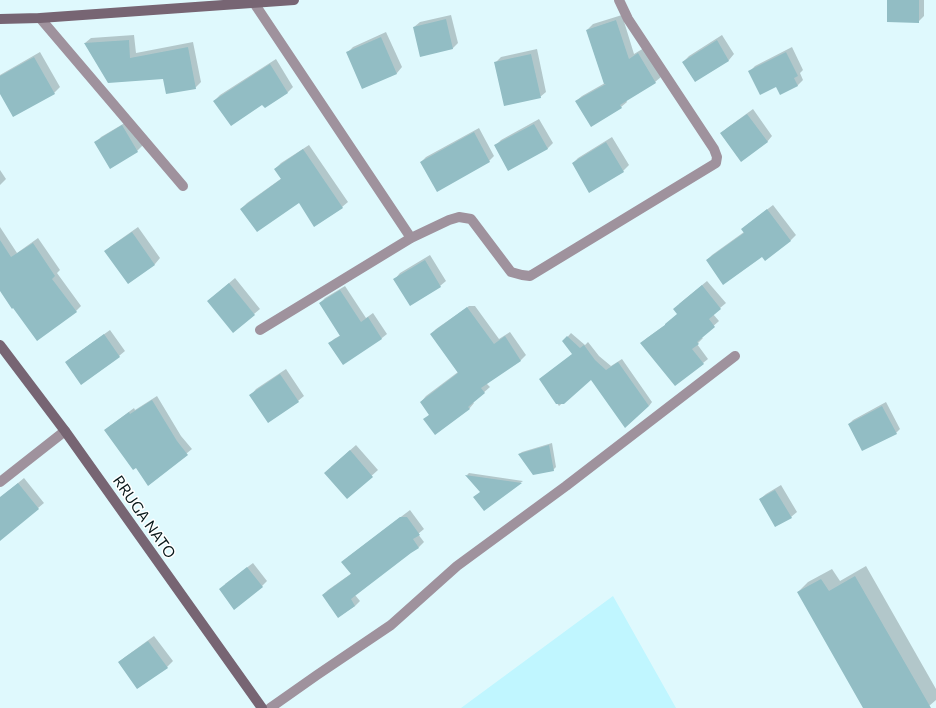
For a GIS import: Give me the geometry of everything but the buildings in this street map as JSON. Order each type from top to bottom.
[{"type":"main road","points":[[0,19],[40,18],[222,3],[254,3],[294,0]]},
{"type":"main road","name":"RRUGA NATO","points":[[0,344],[65,431],[262,708]]},
{"type":"street","points":[[260,330],[411,238],[449,220],[459,217],[471,219],[511,272],[530,276],[716,164],[717,157],[714,149],[628,19],[619,0]]},
{"type":"street","points":[[254,3],[411,238]]},
{"type":"street","points":[[40,18],[183,186]]},
{"type":"street","points":[[270,708],[391,625],[457,566],[566,486],[735,356]]},
{"type":"street","points":[[0,482],[65,431]]},
{"type":"shaded area","points":[[613,596],[676,708],[461,708]]}]
